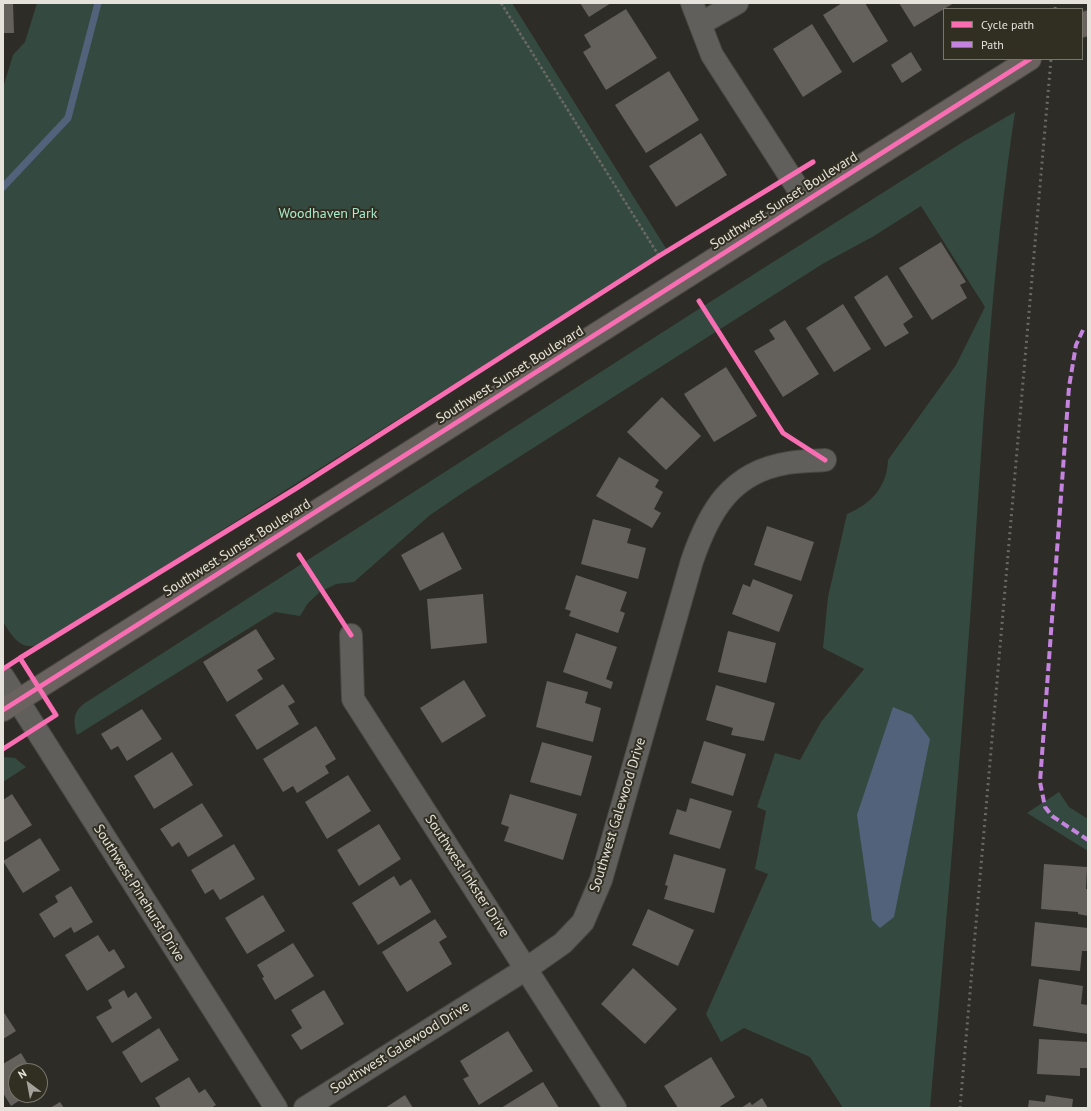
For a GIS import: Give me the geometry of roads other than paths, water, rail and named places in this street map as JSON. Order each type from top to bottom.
[{"type":"main road","name":"Southwest Sunset Boulevard","points":[[11,706],[1028,60]]},
{"type":"street","points":[[692,3],[712,55],[806,201]]},
{"type":"street","points":[[700,24],[737,3]]},
{"type":"street","name":"Southwest Galewood Drive","points":[[306,1108],[526,969],[563,943],[583,922],[601,880],[692,561],[701,535],[710,516],[722,499],[759,471],[788,463],[825,460]]},
{"type":"street","name":"Southwest Inkster Drive","points":[[350,635],[353,699],[615,1108]]},
{"type":"street","name":"Southwest Pinehurst Drive","points":[[3,677],[11,706],[276,1108]]},
{"type":"water","points":[[893,707],[912,715],[930,739],[894,917],[880,928],[872,920],[857,815]]},
{"type":"waterway","points":[[3,187],[68,118],[98,3]]},
{"type":"railway","points":[[1055,8],[1056,3]]},
{"type":"railway","points":[[960,1108],[1051,60]]},
{"type":"park label","name":"Woodhaven Park","points":[[328,214]]}]
